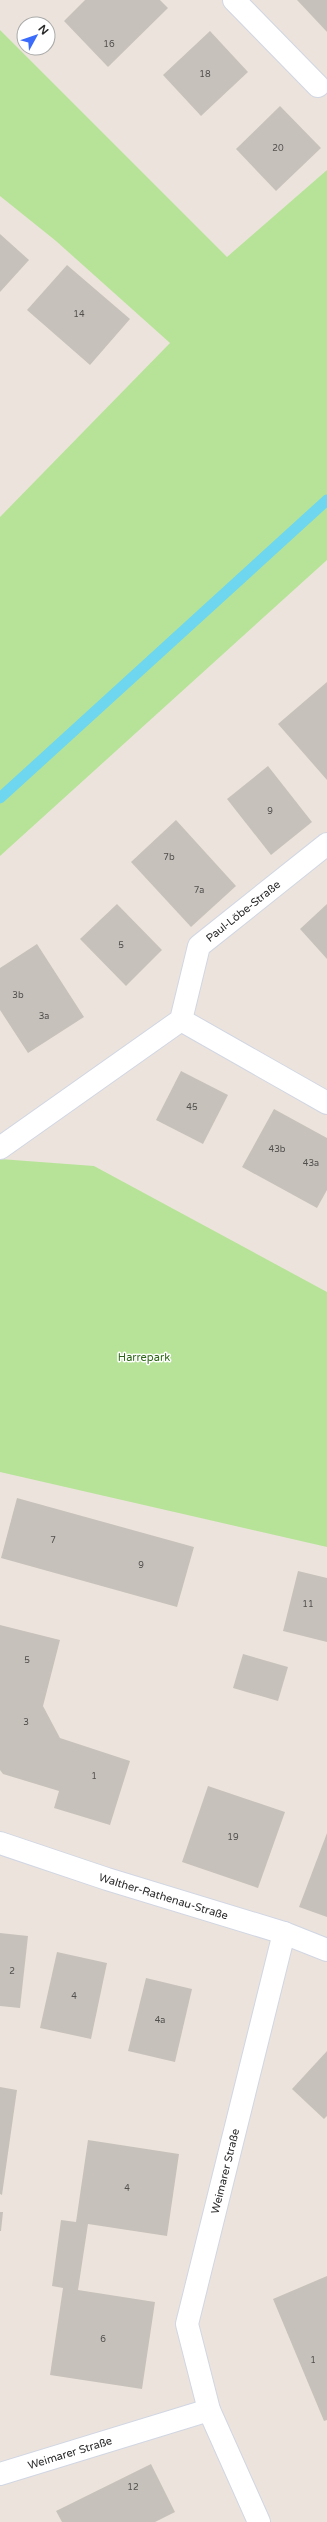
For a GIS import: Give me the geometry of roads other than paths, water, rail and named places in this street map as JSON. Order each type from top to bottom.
[{"type":"street","points":[[234,0],[324,86]]},
{"type":"street","name":"Paul-Löbe-Straße","points":[[181,1020],[199,946],[327,844]]},
{"type":"street","points":[[0,1148],[181,1020],[327,1103]]},
{"type":"street","name":"Walther-Rathenau-Straße","points":[[0,1843],[107,1879],[284,1933],[327,1950]]},
{"type":"street","name":"Weimarer Straße","points":[[259,2522],[209,2410],[187,2324],[284,1933]]},
{"type":"street","name":"Weimarer Straße","points":[[0,2474],[209,2410]]},
{"type":"waterway","points":[[0,798],[327,500]]},
{"type":"park label","name":"Harrepark","points":[[144,1357]]}]
